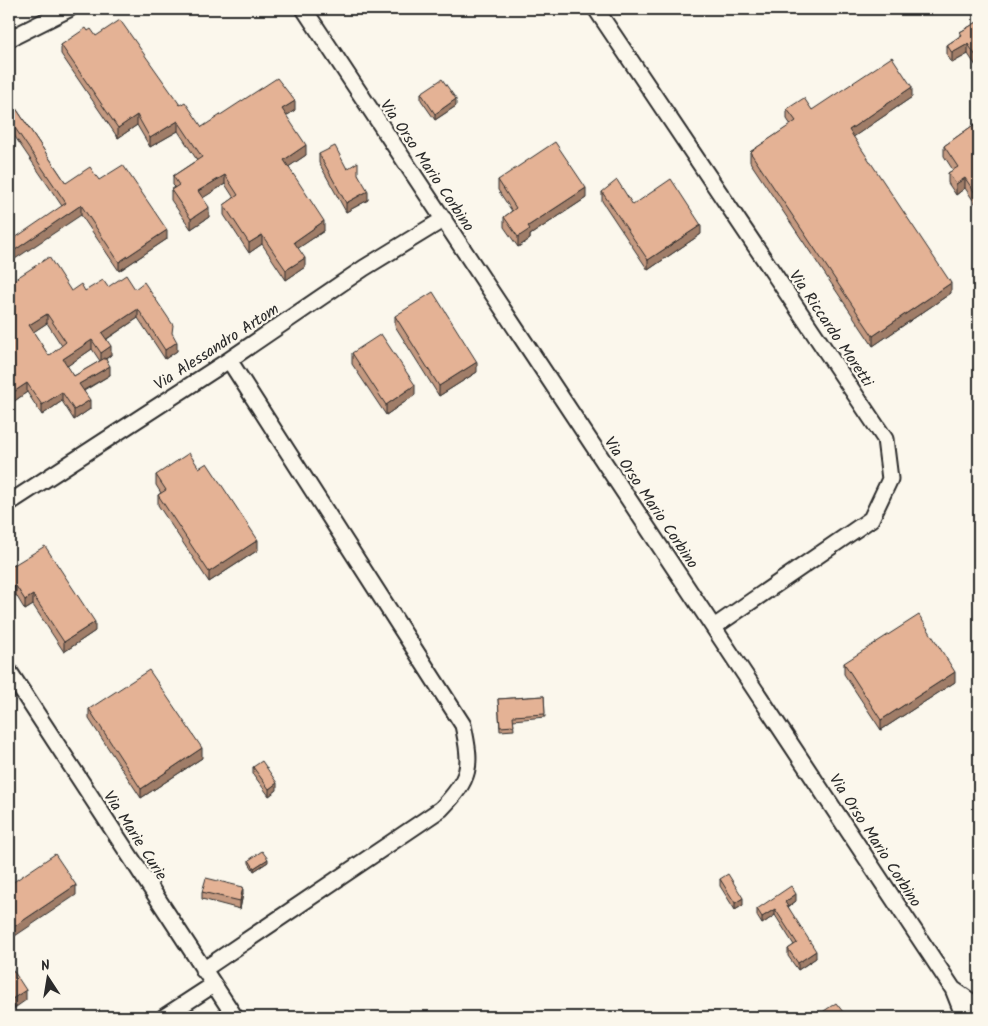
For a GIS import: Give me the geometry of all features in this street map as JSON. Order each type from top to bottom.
[{"type":"street","points":[[9,39],[69,9]]},
{"type":"street","name":"Via Orso Mario Corbino","points":[[304,9],[953,989],[979,1007]]},
{"type":"street","name":"Via Riccardo Moretti","points":[[596,9],[885,438],[890,479],[871,519],[714,627]]},
{"type":"street","name":"Via Alessandro Artom","points":[[9,503],[229,360],[364,268],[444,219]]},
{"type":"street","points":[[203,970],[441,809],[463,783],[469,766],[463,725],[229,360]]},
{"type":"street","name":"Via Marie Curie","points":[[9,671],[235,1017]]},
{"type":"street","points":[[164,1017],[213,985]]},
{"type":"street","points":[[953,989],[964,1017]]},
{"type":"building","points":[[120,20],[180,105],[185,102],[202,127],[277,78],[295,101],[282,109],[306,145],[284,160],[324,221],[294,242],[305,258],[286,270],[262,235],[249,243],[224,205],[238,195],[225,175],[198,191],[209,207],[191,219],[171,190],[179,185],[173,176],[202,157],[178,121],[150,138],[137,115],[118,128],[61,45],[86,28],[88,31],[91,29],[96,36]]},
{"type":"building","points":[[979,21],[979,54],[976,56],[968,44],[952,53],[947,45],[962,35],[960,32]]},
{"type":"building","points":[[892,57],[912,87],[849,130],[951,283],[873,336],[750,152],[796,121],[787,109],[804,98],[812,110]]},
{"type":"building","points":[[442,79],[456,99],[435,114],[421,93]]},
{"type":"building","points":[[9,98],[66,183],[90,167],[99,180],[123,165],[167,230],[119,262],[81,205],[9,254],[9,242],[66,203],[9,119]]},
{"type":"building","points":[[979,121],[979,199],[965,178],[956,184],[948,173],[958,167],[944,146]]},
{"type":"building","points":[[555,142],[586,188],[528,226],[530,229],[518,237],[504,217],[516,208],[498,180]]},
{"type":"building","points":[[335,146],[347,169],[358,162],[358,174],[368,191],[346,203],[319,154]]},
{"type":"building","points":[[671,179],[701,225],[648,260],[602,192],[617,180],[633,205]]},
{"type":"building","points":[[49,257],[71,291],[81,284],[85,291],[103,280],[108,287],[126,275],[135,289],[144,282],[173,325],[172,333],[177,342],[165,350],[138,309],[102,333],[111,346],[101,353],[92,340],[63,359],[74,376],[105,358],[110,366],[79,384],[90,400],[74,410],[62,392],[42,405],[27,383],[9,395],[9,283]],"holes":[[[47,314],[66,342],[49,356],[29,325]]]},
{"type":"building","points":[[433,292],[477,362],[439,386],[395,316]]},
{"type":"building","points":[[381,334],[415,385],[386,405],[352,353]]},
{"type":"building","points":[[189,453],[199,468],[207,463],[258,540],[209,572],[158,495],[166,490],[156,475]]},
{"type":"building","points":[[45,546],[95,622],[64,642],[33,595],[25,600],[16,586],[9,590],[9,568]]},
{"type":"building","points":[[919,615],[955,672],[881,720],[844,663]]},
{"type":"building","points":[[149,670],[202,748],[141,789],[89,709]]},
{"type":"building","points":[[544,696],[545,714],[513,716],[514,726],[500,727],[498,699]]},
{"type":"building","points":[[262,761],[277,783],[269,789],[253,767]]},
{"type":"building","points":[[262,851],[268,859],[254,868],[249,860]]},
{"type":"building","points":[[55,854],[76,885],[9,930],[9,885]]},
{"type":"building","points":[[728,874],[743,898],[735,903],[720,879]]},
{"type":"building","points":[[206,878],[243,887],[240,901],[202,892]]},
{"type":"building","points":[[791,886],[796,894],[785,902],[816,951],[798,963],[788,949],[797,943],[775,909],[762,917],[757,909]]},
{"type":"building","points":[[9,964],[26,990],[9,1001]]},
{"type":"building","points":[[836,1003],[847,1017],[815,1017]]}]
